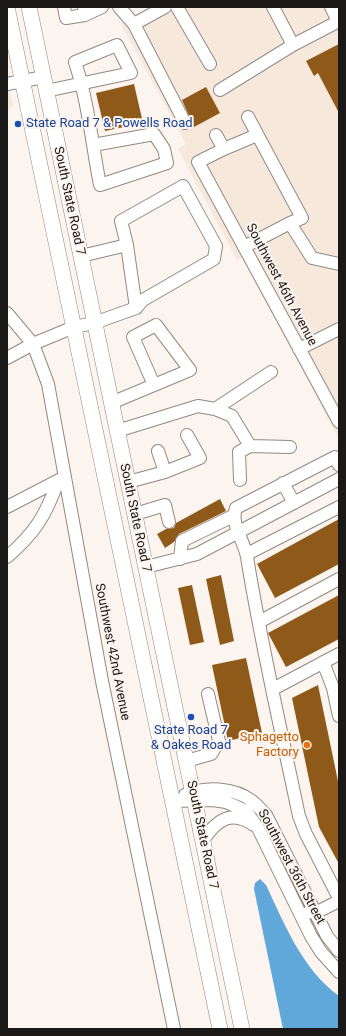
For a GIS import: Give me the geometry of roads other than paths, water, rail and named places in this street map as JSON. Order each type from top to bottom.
[{"type":"main road","name":"South State Road 7","points":[[7,7],[220,1029]]},
{"type":"main road","name":"South State Road 7","points":[[29,7],[242,1029]]},
{"type":"main road","points":[[118,541],[132,560],[146,568]]},
{"type":"street","points":[[64,7],[66,18],[84,11],[102,7]]},
{"type":"street","points":[[119,7],[134,24],[185,123]]},
{"type":"street","points":[[134,24],[165,7]]},
{"type":"street","points":[[177,7],[210,64]]},
{"type":"street","points":[[272,7],[293,45]]},
{"type":"street","points":[[220,90],[293,45],[339,21],[331,7]]},
{"type":"street","points":[[7,84],[23,81],[45,84],[82,83],[92,145],[100,185],[167,163],[164,150],[154,134],[92,145]]},
{"type":"street","points":[[244,247],[302,218],[248,117]]},
{"type":"street","points":[[216,135],[224,149],[257,135]]},
{"type":"street","name":"Southwest 46th Avenue","points":[[224,149],[198,162],[339,422]]},
{"type":"street","points":[[7,358],[33,344],[74,327],[94,323],[136,308],[143,300],[214,259],[216,246],[183,186],[122,221],[136,308]]},
{"type":"street","points":[[290,223],[312,258],[339,264]]},
{"type":"street","points":[[81,256],[127,245]]},
{"type":"street","name":"Southwest 42nd Avenue","points":[[7,313],[33,344],[48,384],[62,479],[174,1029]]},
{"type":"street","points":[[111,403],[190,370],[156,325],[133,337],[154,385]]},
{"type":"street","points":[[300,349],[339,329]]},
{"type":"street","points":[[215,409],[271,372]]},
{"type":"street","points":[[117,431],[198,406],[215,409],[232,416],[250,446]]},
{"type":"street","points":[[128,482],[165,472],[200,458],[187,435]]},
{"type":"street","points":[[240,480],[240,452],[250,446],[290,447]]},
{"type":"street","points":[[158,451],[165,472]]},
{"type":"street","points":[[294,902],[309,912],[315,913],[339,900],[302,825],[259,622],[247,554],[233,516],[236,508],[335,457],[339,465]]},
{"type":"street","points":[[7,508],[62,479]]},
{"type":"street","points":[[7,557],[20,546],[39,525],[62,479]]},
{"type":"street","points":[[146,568],[180,560],[197,554],[339,479]]},
{"type":"street","points":[[284,483],[294,503]]},
{"type":"street","points":[[135,514],[165,504],[169,522]]},
{"type":"street","points":[[247,554],[339,507]]},
{"type":"street","points":[[180,560],[182,541],[233,516]]},
{"type":"street","points":[[259,622],[339,579]]},
{"type":"street","points":[[273,689],[339,654]]},
{"type":"street","points":[[323,662],[333,688],[339,716]]},
{"type":"street","points":[[186,760],[211,754],[220,741],[208,694]]},
{"type":"street","name":"Southwest 36th Street","points":[[172,801],[217,789],[237,793],[252,801],[266,815],[327,936],[339,951]]},
{"type":"street","name":"Southwest 36th Street","points":[[193,796],[237,806],[251,817],[321,952],[339,972]]},
{"type":"street","points":[[202,840],[217,823],[231,817],[247,820],[258,828]]},
{"type":"water","points":[[260,879],[266,885],[288,931],[305,960],[326,985],[339,996],[339,1029],[283,1029],[254,889],[255,883]]},
{"type":"place","name":"State Road 7 & Powells Road","points":[[18,124]]},
{"type":"place","name":"State Road 7 & Oakes Road","points":[[191,717]]},
{"type":"place","name":"Sphagetto Factory","points":[[307,745]]}]
